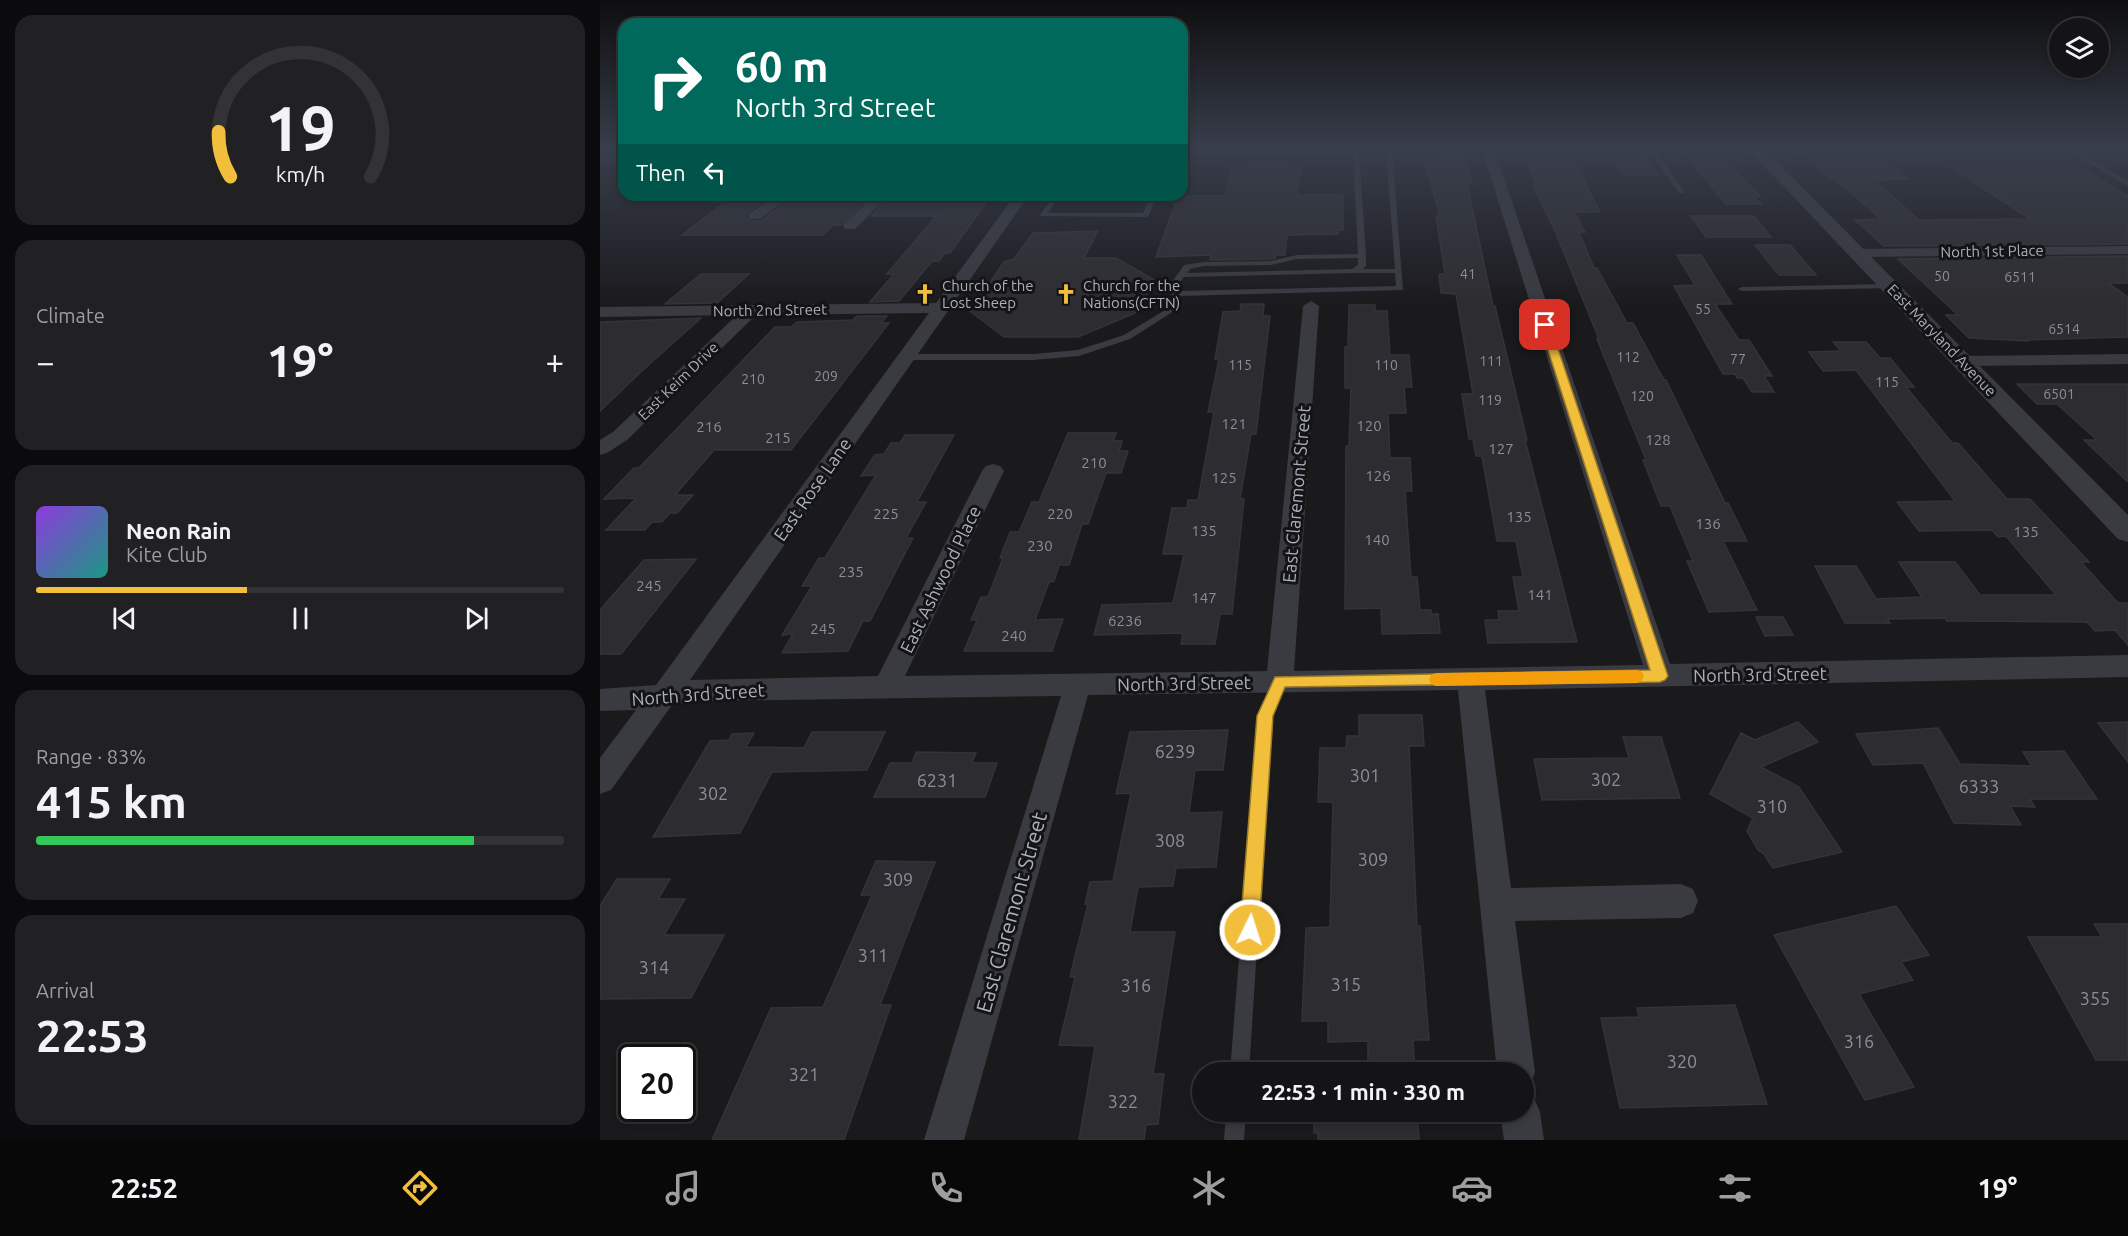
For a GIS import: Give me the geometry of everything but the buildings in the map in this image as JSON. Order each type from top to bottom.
[{"type":"street","points":[[769,202],[755,216],[775,202]]},
{"type":"street","points":[[850,226],[875,202]]},
{"type":"street","name":"East Rose Lane","points":[[600,781],[666,693],[1017,202]]},
{"type":"street","points":[[1505,202],[1660,676]]},
{"type":"street","name":"East Maryland Avenue","points":[[1807,202],[2128,532]]},
{"type":"street","name":"North 1st Place","points":[[1856,253],[2128,250]]},
{"type":"street","name":"East Claremont Street","points":[[1280,681],[1311,306]]},
{"type":"street","name":"North 2nd Street","points":[[600,312],[941,308]]},
{"type":"street","name":"East Keim Drive","points":[[600,449],[620,436],[752,310]]},
{"type":"street","points":[[1962,361],[2128,359]]},
{"type":"street","name":"East Ashwood Place","points":[[886,687],[993,471]]},
{"type":"street","name":"North 3rd Street","points":[[600,700],[633,699],[700,690],[1660,676],[2128,666]]},
{"type":"street","points":[[1470,679],[1515,1062]]},
{"type":"street","name":"East Claremont Street","points":[[944,1140],[1078,684]]},
{"type":"street","points":[[1496,904],[1681,901]]},
{"type":"street","points":[[1521,1122],[1524,1140]]},
{"type":"lane","points":[[1052,202],[1043,215],[1146,215],[1151,202]]},
{"type":"lane","points":[[1354,271],[1362,266],[1359,202]]},
{"type":"lane","points":[[1176,294],[1400,288],[1393,202]]},
{"type":"lane","points":[[906,357],[1033,357],[1079,353],[1127,337],[1168,311],[1176,294],[1176,282],[1187,267],[1204,264],[1271,263],[1297,257],[1362,256]]},
{"type":"lane","points":[[1182,274],[1398,271]]},
{"type":"lane","points":[[1742,289],[1889,286]]},
{"type":"lane","points":[[1240,1062],[1265,716],[1280,681]]},
{"type":"lane","points":[[1234,1140],[1235,1122]]},
{"type":"slow traffic","points":[[1436,680],[1637,676]]},
{"type":"place","name":"Church of the Lost Sheep","points":[[925,294]]},
{"type":"place","name":"Church for the Nations(CFTN)","points":[[1066,294]]},
{"type":"route","points":[[1250,930],[1265,716],[1280,681],[1660,676],[1545,325]]}]
